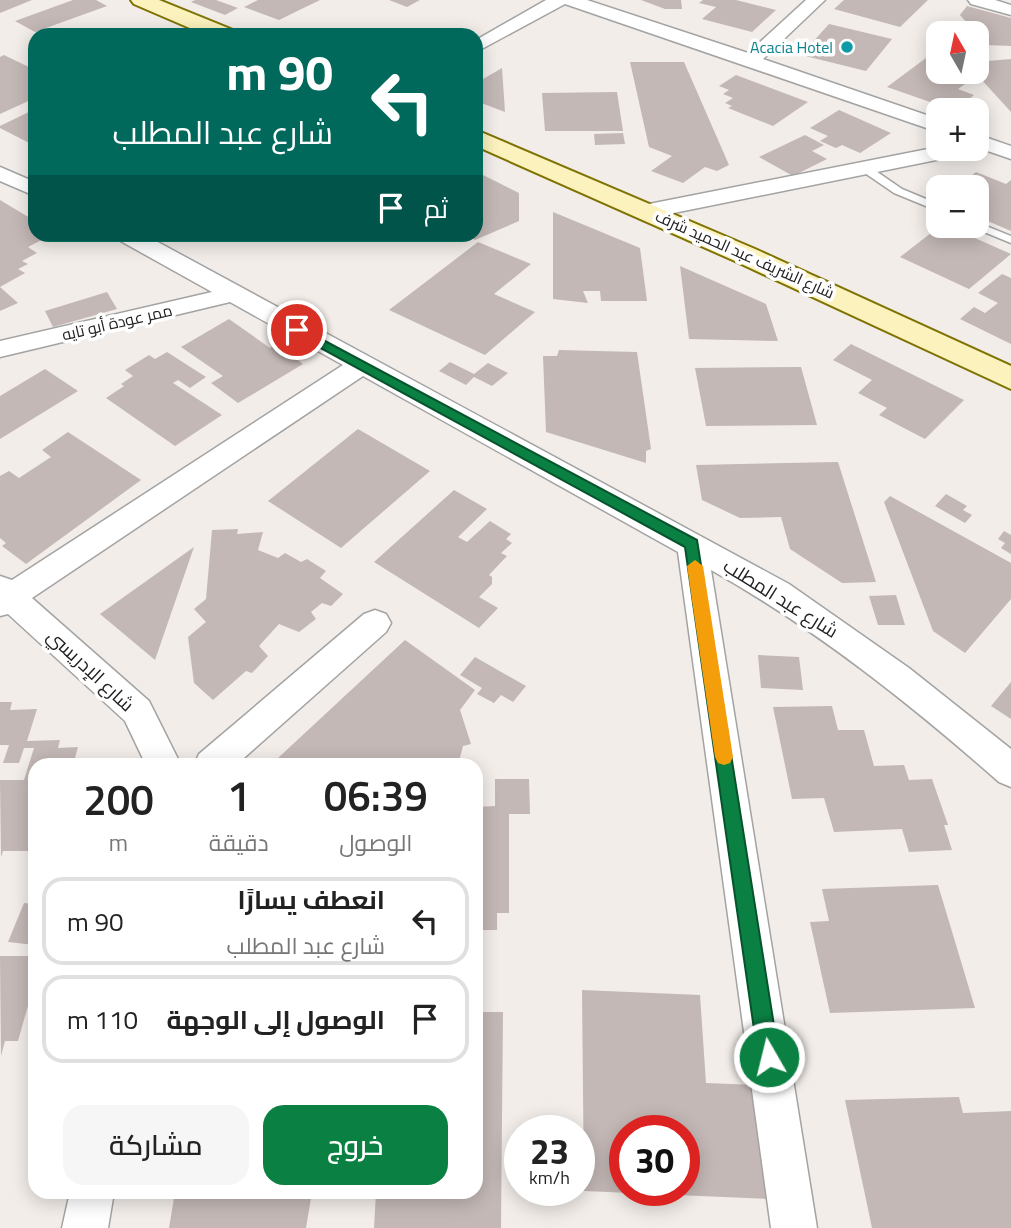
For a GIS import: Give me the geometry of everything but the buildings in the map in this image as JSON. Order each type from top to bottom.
[{"type":"street","points":[[141,0],[208,28]]},
{"type":"street","points":[[483,43],[559,0]]},
{"type":"street","points":[[570,0],[926,122]]},
{"type":"street","points":[[751,60],[816,0]]},
{"type":"street","points":[[977,0],[1011,10]]},
{"type":"street","name":"شارع الشريف عبد الحميد شرف","points":[[483,140],[880,315],[1011,379]]},
{"type":"street","points":[[989,142],[1011,140]]},
{"type":"street","points":[[989,146],[1011,153]]},
{"type":"street","points":[[649,211],[926,156]]},
{"type":"street","points":[[0,173],[28,187]]},
{"type":"street","name":"شارع عبد المطلب","points":[[146,242],[234,295],[778,593],[841,635],[968,733],[1011,771]]},
{"type":"street","name":"ممر عودة أبو تايه","points":[[0,349],[234,295]]},
{"type":"street","points":[[3,597],[361,365]]},
{"type":"street","points":[[692,544],[794,1228]]},
{"type":"street","name":"شارع الإدريسي","points":[[3,597],[137,711],[160,758]]},
{"type":"street","points":[[219,758],[375,623]]},
{"type":"street","points":[[85,1228],[91,1199]]},
{"type":"lane","points":[[866,169],[898,191],[926,203]]},
{"type":"lane","points":[[989,231],[1011,240]]},
{"type":"slow traffic","points":[[695,566],[724,757]]},
{"type":"place","name":"Acacia Hotel","points":[[847,47]]},
{"type":"route","points":[[297,330],[692,544],[769,1057]]}]
